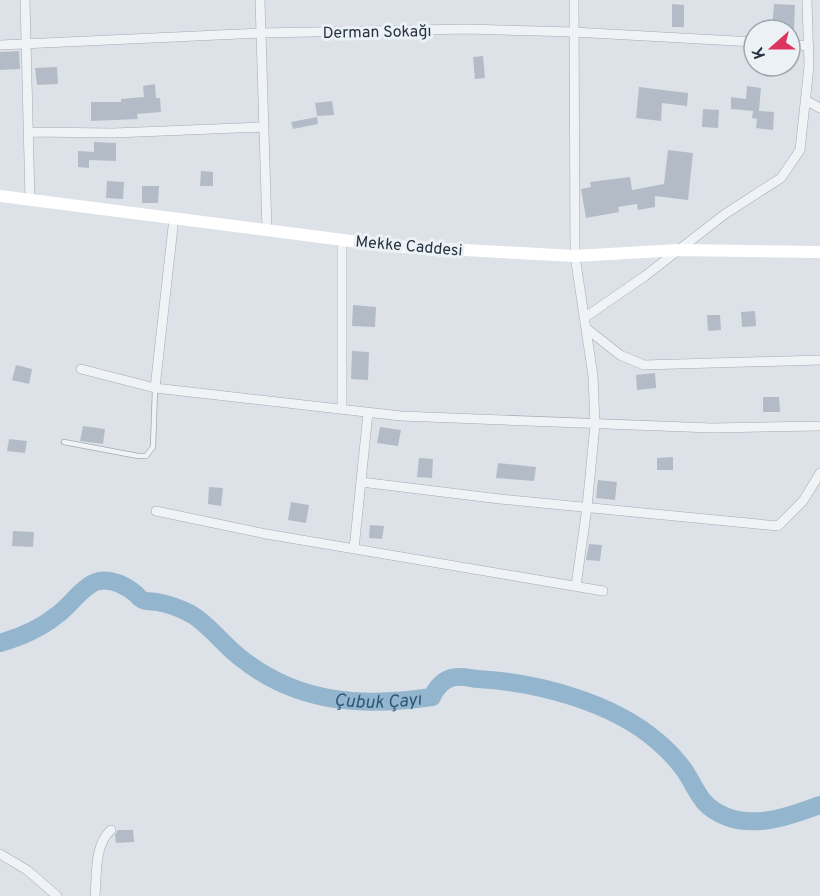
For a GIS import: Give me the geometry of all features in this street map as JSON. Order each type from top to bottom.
[{"type":"street","points":[[25,0],[30,200]]},
{"type":"street","points":[[260,0],[267,230]]},
{"type":"street","points":[[574,0],[575,256],[593,376],[595,424],[576,586]]},
{"type":"street","points":[[584,318],[725,214],[781,178],[800,150],[808,66],[807,0]]},
{"type":"street","name":"Derman Sokağı","points":[[0,45],[261,33],[468,29],[742,41]]},
{"type":"street","points":[[802,46],[808,46]]},
{"type":"street","points":[[808,66],[820,67]]},
{"type":"street","points":[[805,99],[820,108]]},
{"type":"street","points":[[29,132],[114,133],[264,127]]},
{"type":"street","name":"Mekke Caddesi","points":[[0,196],[390,246],[575,256],[678,250],[820,252]]},
{"type":"street","points":[[154,387],[174,218]]},
{"type":"street","points":[[342,240],[342,409]]},
{"type":"street","points":[[586,328],[620,355],[644,365],[820,360]]},
{"type":"street","points":[[81,369],[154,387],[401,416],[712,428],[820,426]]},
{"type":"street","points":[[354,549],[368,412]]},
{"type":"street","points":[[361,482],[778,526],[803,501],[820,473]]},
{"type":"street","points":[[156,511],[266,534],[603,591]]},
{"type":"street","points":[[95,896],[99,847],[104,836],[111,830]]},
{"type":"street","points":[[0,854],[27,870],[57,896]]},
{"type":"lane","points":[[64,442],[146,456],[153,447],[154,387]]},
{"type":"building","points":[[672,4],[684,5],[684,27],[672,27]]},
{"type":"building","points":[[774,4],[795,5],[794,18],[773,18]]},
{"type":"building","points":[[19,51],[20,69],[0,70],[0,52]]},
{"type":"building","points":[[483,56],[485,78],[475,79],[473,57]]},
{"type":"building","points":[[57,67],[58,84],[37,85],[35,68]]},
{"type":"building","points":[[155,84],[156,98],[160,98],[161,112],[137,114],[138,119],[91,121],[91,102],[121,102],[121,99],[144,97],[143,86]]},
{"type":"building","points":[[747,86],[761,88],[759,111],[774,112],[773,130],[756,128],[757,119],[752,118],[753,111],[731,109],[731,97],[746,99]]},
{"type":"building","points":[[639,87],[688,93],[687,106],[662,103],[661,121],[636,118]]},
{"type":"building","points":[[332,101],[334,115],[317,116],[315,103]]},
{"type":"building","points":[[703,109],[719,110],[718,128],[702,127]]},
{"type":"building","points":[[317,117],[318,124],[293,129],[291,122]]},
{"type":"building","points":[[94,142],[116,143],[116,161],[89,160],[89,168],[78,167],[78,151],[94,152]]},
{"type":"building","points":[[668,150],[693,153],[688,200],[655,196],[655,207],[638,210],[637,204],[618,207],[619,212],[586,218],[581,189],[591,187],[590,182],[630,177],[632,190],[664,184]]},
{"type":"building","points":[[201,171],[213,172],[213,186],[200,186]]},
{"type":"building","points":[[107,181],[124,182],[123,199],[106,198]]},
{"type":"building","points":[[142,186],[159,186],[158,203],[142,203]]},
{"type":"building","points":[[353,305],[376,307],[375,327],[352,326]]},
{"type":"building","points":[[755,311],[756,326],[742,327],[741,312]]},
{"type":"building","points":[[707,315],[720,315],[721,330],[708,331]]},
{"type":"building","points":[[352,351],[369,352],[368,380],[351,379]]},
{"type":"building","points":[[16,365],[32,369],[29,384],[12,380]]},
{"type":"building","points":[[655,373],[656,388],[637,390],[636,375]]},
{"type":"building","points":[[763,397],[779,397],[780,412],[763,412]]},
{"type":"building","points":[[83,426],[105,429],[103,444],[80,441]]},
{"type":"building","points":[[380,427],[401,430],[398,446],[377,443]]},
{"type":"building","points":[[9,439],[27,441],[25,453],[7,451]]},
{"type":"building","points":[[673,457],[673,470],[657,470],[657,458]]},
{"type":"building","points":[[419,458],[433,459],[432,478],[417,477]]},
{"type":"building","points":[[498,463],[536,467],[534,481],[496,478]]},
{"type":"building","points":[[598,480],[617,482],[615,500],[596,498]]},
{"type":"building","points":[[209,487],[223,488],[221,506],[208,504]]},
{"type":"building","points":[[291,502],[309,505],[306,523],[288,520]]},
{"type":"building","points":[[370,525],[384,526],[382,539],[369,538]]},
{"type":"building","points":[[13,531],[34,532],[33,547],[12,546]]},
{"type":"building","points":[[589,544],[602,545],[600,561],[586,560]]},
{"type":"building","points":[[118,830],[133,830],[134,842],[116,843],[115,835]]},
{"type":"waterway","name":"Çubuk Çayı","points":[[0,643],[44,624],[93,583],[109,581],[128,588],[142,600],[170,605],[191,614],[235,654],[264,674],[309,693],[332,699],[381,702],[432,697],[442,683],[454,677],[524,684],[572,696],[618,715],[639,727],[676,759],[706,803],[727,817],[762,821],[786,817],[820,805]]}]
